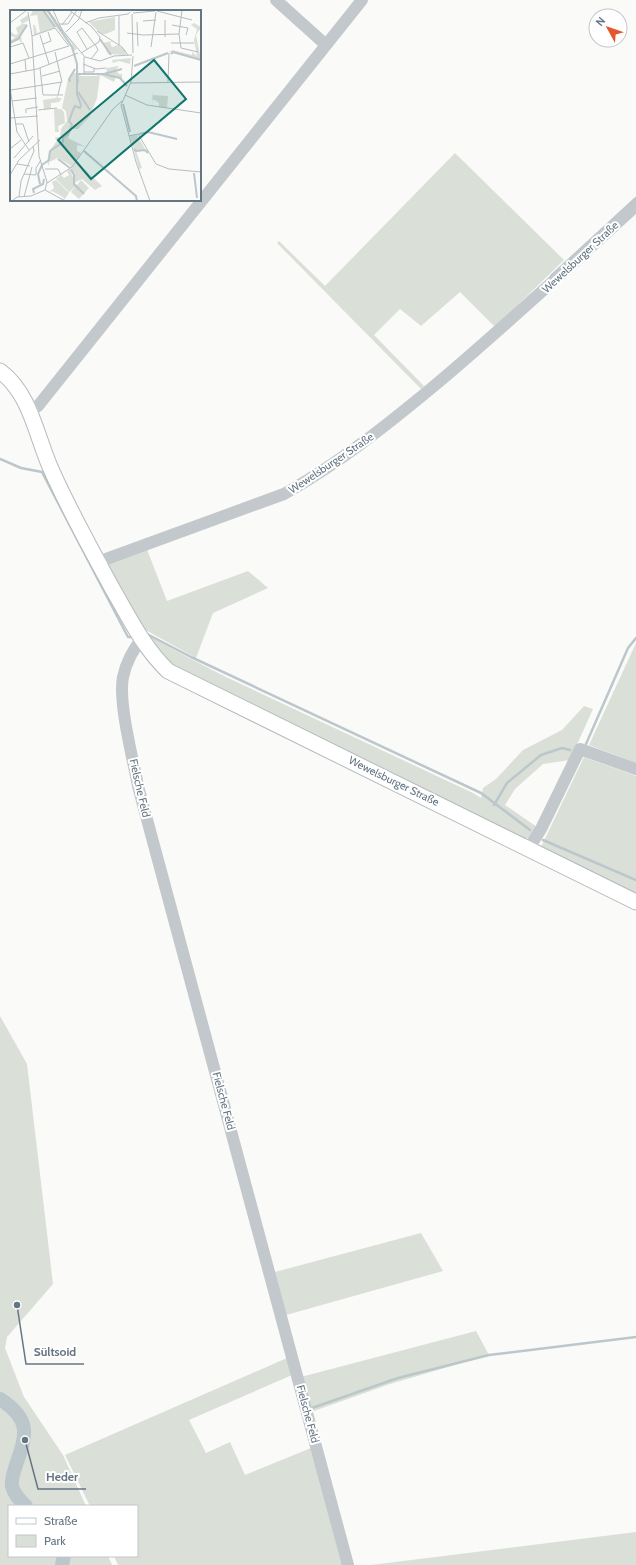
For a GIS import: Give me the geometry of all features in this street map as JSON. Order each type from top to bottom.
[{"type":"main road","points":[[0,371],[22,394],[58,485],[98,562]]},
{"type":"main road","name":"Wewelsburger Straße","points":[[98,562],[141,639],[153,656],[168,671],[636,902]]},
{"type":"street","points":[[276,0],[326,45]]},
{"type":"street","points":[[29,412],[38,406],[362,0]]},
{"type":"street","name":"Wewelsburger Straße","points":[[98,562],[284,494],[302,484],[383,428],[491,339],[636,206]]},
{"type":"street","name":"Fielsche Feld","points":[[141,639],[126,664],[122,679],[123,703],[138,786],[348,1565]]},
{"type":"street","points":[[529,848],[541,829],[580,749],[636,769]]},
{"type":"green space","points":[[455,153],[564,260],[495,327],[460,292],[421,326],[400,309],[374,335],[424,386],[421,389],[277,243],[279,241],[325,286]]},
{"type":"green space","points":[[146,547],[167,601],[248,571],[268,588],[213,613],[196,658],[146,630],[142,631],[106,568],[108,562]]},
{"type":"green space","points":[[145,636],[149,636],[226,677],[481,798],[483,788],[496,779],[523,750],[562,730],[584,706],[593,709],[570,760],[543,764],[515,789],[505,805],[537,827],[530,837],[525,839],[174,668]]},
{"type":"green space","points":[[636,643],[636,763],[589,745]]},
{"type":"green space","points":[[584,757],[636,776],[636,894],[541,847]]},
{"type":"green space","points":[[0,1016],[27,1064],[53,1284],[7,1337],[5,1348],[24,1397],[63,1455],[86,1505],[8,1505],[8,1557],[108,1557],[112,1565],[0,1565]]},
{"type":"green space","points":[[421,1233],[443,1271],[286,1315],[275,1272]]},
{"type":"green space","points":[[476,1331],[489,1355],[390,1384],[311,1412],[301,1377]]},
{"type":"green space","points":[[287,1358],[292,1375],[189,1420],[206,1453],[230,1442],[245,1475],[311,1448],[345,1565],[118,1565],[114,1557],[138,1557],[138,1505],[90,1505],[65,1455]]},
{"type":"green space","points":[[636,1532],[636,1565],[371,1565]]},
{"type":"waterway","points":[[551,276],[636,198]]},
{"type":"waterway","points":[[0,459],[21,468],[42,472],[128,637],[133,637]]},
{"type":"waterway","points":[[145,633],[191,657],[481,793],[530,830]]},
{"type":"waterway","points":[[586,744],[628,648],[636,638]]},
{"type":"waterway","points":[[494,805],[507,783],[541,755],[562,748],[570,750]]},
{"type":"waterway","points":[[543,840],[636,880]]},
{"type":"waterway","points":[[312,1408],[398,1378],[489,1355],[636,1337]]},
{"type":"waterway","points":[[0,1399],[17,1413],[22,1420],[24,1428],[24,1436],[12,1478],[12,1484],[16,1495],[25,1505]]},
{"type":"waterway","points":[[62,1565],[64,1557]]},
{"type":"place","name":"Sültsoid","points":[[17,1305]]},
{"type":"place","name":"Heder","points":[[25,1440]]}]
